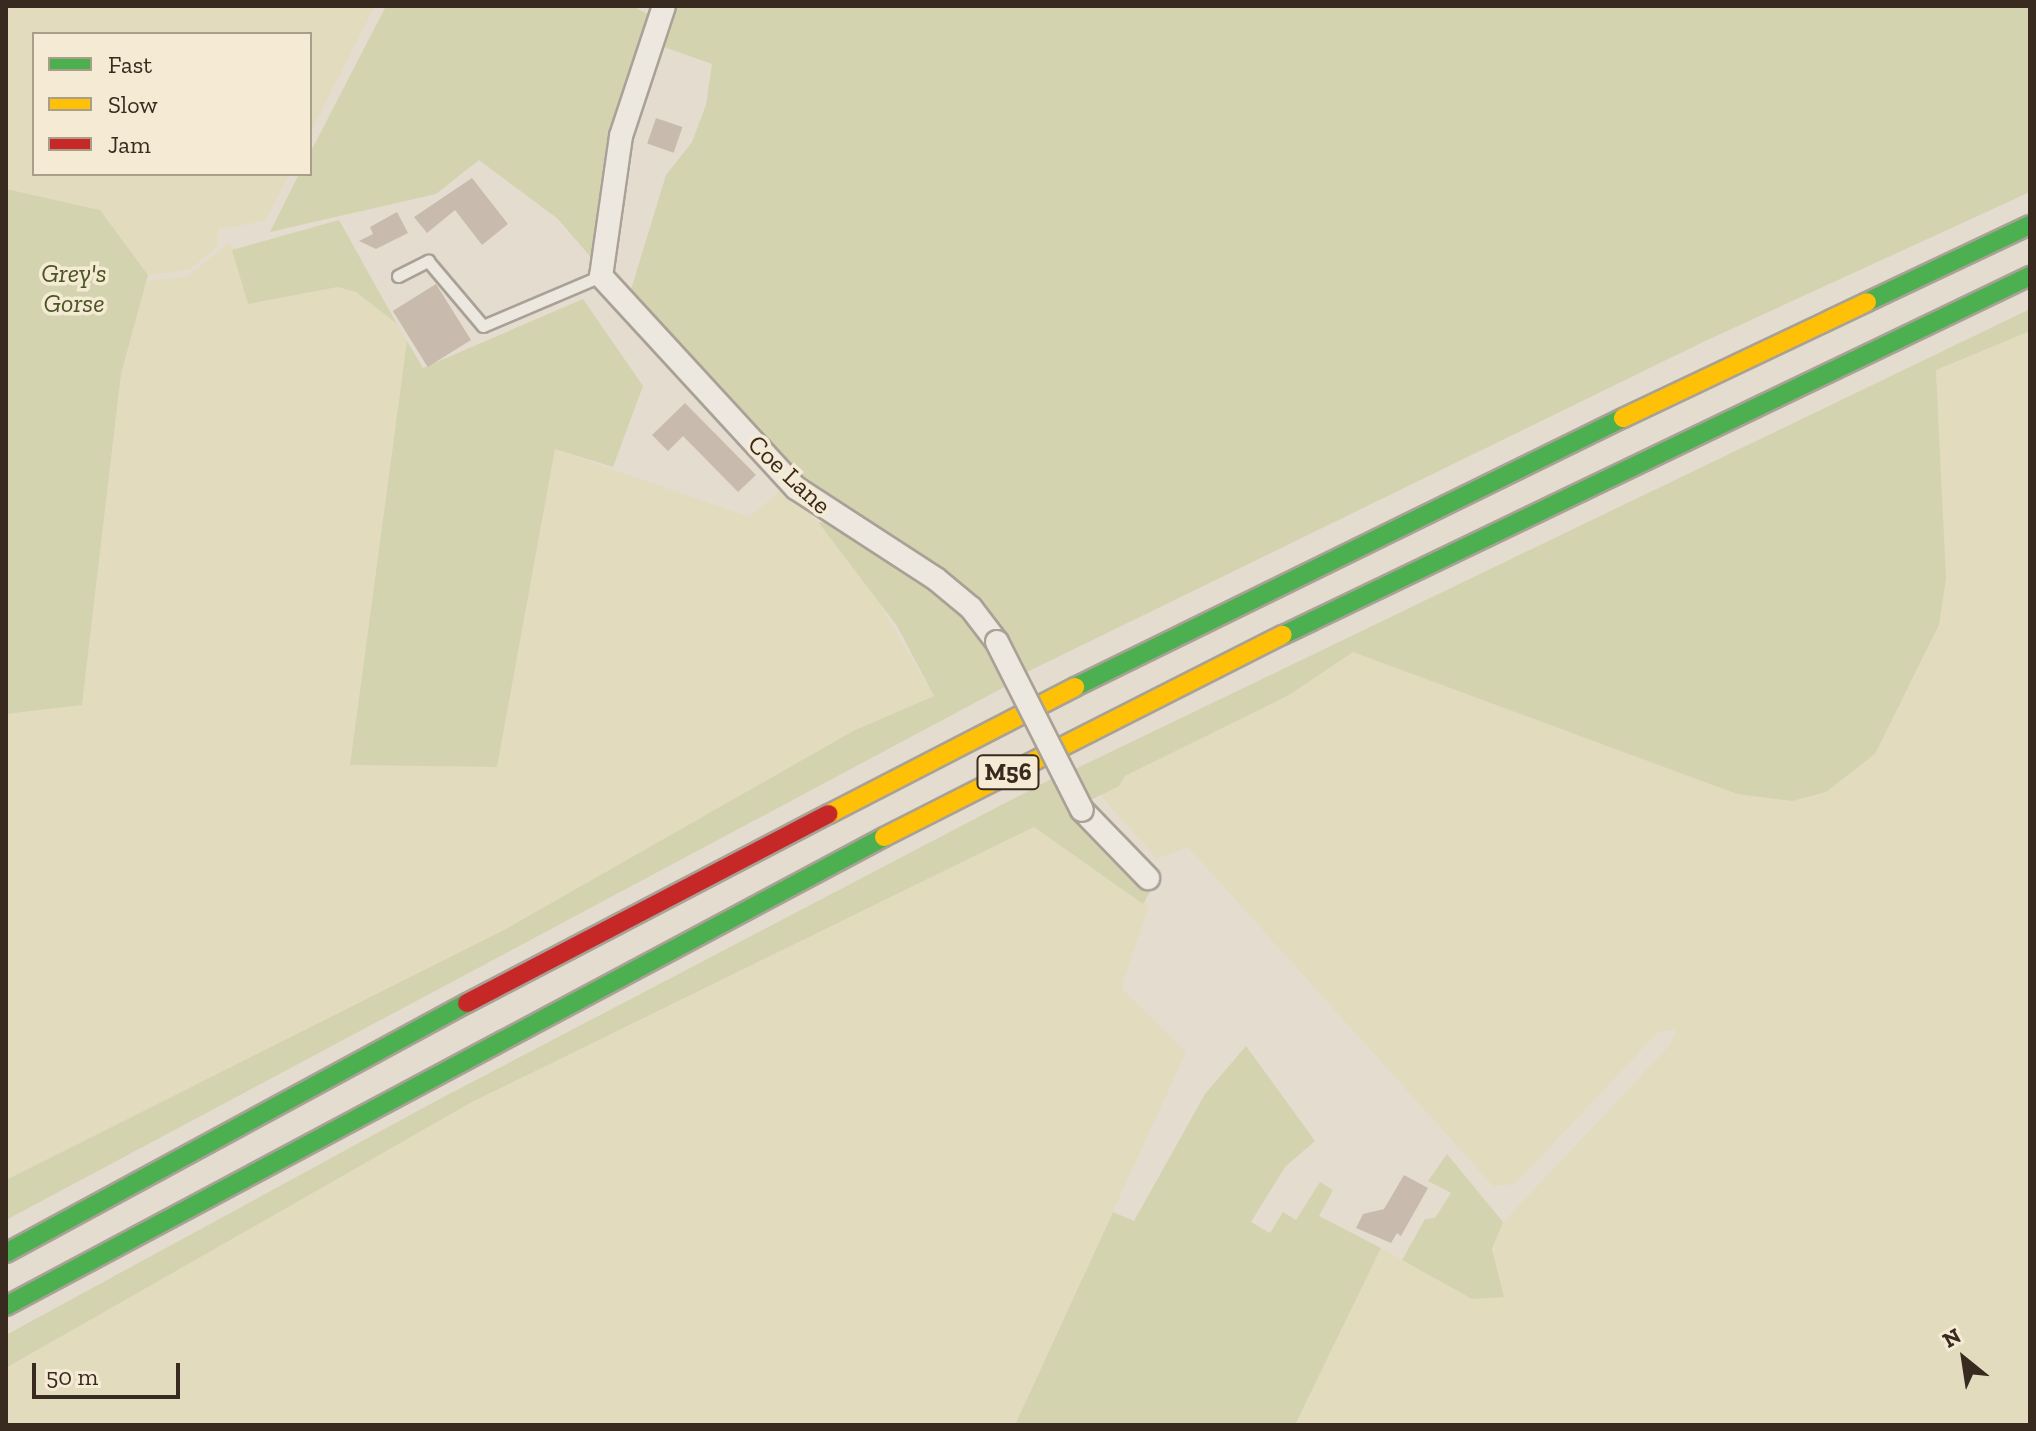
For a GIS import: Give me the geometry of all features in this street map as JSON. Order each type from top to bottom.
[{"type":"highway","name":"M56","points":[[6,1253],[530,969],[1057,696],[1452,499],[2030,225]]},
{"type":"highway","name":"M56","points":[[6,1306],[549,1011],[1078,736],[1637,460],[2030,276]]},
{"type":"street","points":[[601,276],[621,136],[664,6]]},
{"type":"street","name":"Coe Lane","points":[[601,276],[796,488],[936,579],[971,608],[997,642],[1082,810],[1148,878]]},
{"type":"lane","points":[[398,276],[428,261],[483,326],[601,276]]},
{"type":"shaded area","points":[[6,6],[375,6],[312,129],[312,32],[32,32],[32,176],[288,176],[265,221],[218,229],[217,247],[189,270],[148,275],[100,210],[6,189]]},
{"type":"shaded area","points":[[229,243],[292,296],[338,287],[356,292],[397,324],[407,341],[350,765],[497,767],[555,449],[749,517],[785,487],[857,566],[934,696],[853,731],[506,929],[6,1180],[6,714],[82,705],[121,374],[146,281],[188,276]]},
{"type":"shaded area","points":[[2030,331],[2030,1425],[1295,1425],[1381,1248],[1472,1299],[1503,1296],[1492,1269],[1496,1230],[1670,1045],[1677,1029],[1657,1033],[1515,1184],[1493,1186],[1188,847],[1157,859],[1100,795],[1124,776],[1289,695],[1353,651],[1737,794],[1946,578],[1936,370]]},
{"type":"shaded area","points":[[1034,827],[1149,906],[1121,988],[1186,1052],[1015,1425],[6,1425],[6,1369],[98,1315],[472,1102]]},
{"type":"green space","points":[[386,6],[632,6],[652,16],[594,261],[558,219],[479,160],[436,194],[270,232],[298,176],[312,176],[312,149]]},
{"type":"green space","points":[[671,6],[2030,6],[2030,192],[1703,342],[1025,673],[1005,638],[803,478],[629,296],[666,175],[692,142],[706,105],[712,64],[658,45]]},
{"type":"green space","name":"Grey's Gorse","points":[[6,189],[100,210],[148,275],[121,374],[82,705],[6,714]]},
{"type":"green space","points":[[339,220],[397,324],[356,292],[338,287],[248,304],[232,250]]},
{"type":"green space","points":[[583,299],[643,386],[613,467],[555,449],[497,767],[350,765],[407,341],[423,368]]},
{"type":"green space","points":[[2030,309],[2030,331],[1936,370],[1946,578],[1939,625],[1875,754],[1826,792],[1792,801],[1737,794],[1353,652],[1289,695],[1125,776],[1119,786],[1087,802],[1071,771]]},
{"type":"green space","points":[[818,522],[830,523],[966,609],[1010,684],[6,1220],[6,1180],[506,929],[853,731],[934,696],[897,626]]},
{"type":"green space","points":[[1055,777],[1114,858],[1150,892],[1143,904],[1034,827],[472,1102],[6,1368],[6,1335],[434,1102]]},
{"type":"green space","points":[[1246,1046],[1315,1141],[1285,1167],[1251,1222],[1270,1233],[1283,1212],[1296,1220],[1320,1182],[1333,1190],[1319,1216],[1381,1248],[1295,1425],[1015,1425],[1113,1212],[1134,1221],[1205,1094]]},
{"type":"green space","points":[[1447,1154],[1503,1222],[1492,1249],[1504,1297],[1472,1299],[1402,1260],[1425,1219],[1435,1218],[1451,1193],[1428,1181]]},
{"type":"building","points":[[656,118],[682,127],[674,153],[647,144]]},
{"type":"building","points":[[472,178],[508,224],[482,245],[455,210],[427,233],[414,217]]},
{"type":"building","points":[[397,212],[408,233],[376,249],[359,241],[373,234],[370,227]]},
{"type":"building","points":[[436,284],[471,340],[428,367],[393,311]]},
{"type":"building","points":[[685,403],[756,475],[738,492],[683,436],[668,451],[652,435]]},
{"type":"building","points":[[1404,1175],[1428,1188],[1401,1236],[1397,1233],[1391,1243],[1356,1228],[1363,1214],[1384,1209]]},
{"type":"traffic: fast","points":[[1867,302],[2030,225]]},
{"type":"traffic: fast","points":[[1283,635],[2030,276]]},
{"type":"traffic: fast","points":[[1075,687],[1623,418]]},
{"type":"traffic: fast","points":[[6,1306],[884,837]]},
{"type":"traffic: fast","points":[[6,1253],[467,1003]]},
{"type":"traffic: slow","points":[[1623,418],[1867,302]]},
{"type":"traffic: slow","points":[[884,837],[1283,635]]},
{"type":"traffic: slow","points":[[829,814],[1075,687]]},
{"type":"traffic: jam","points":[[467,1003],[829,814]]}]
